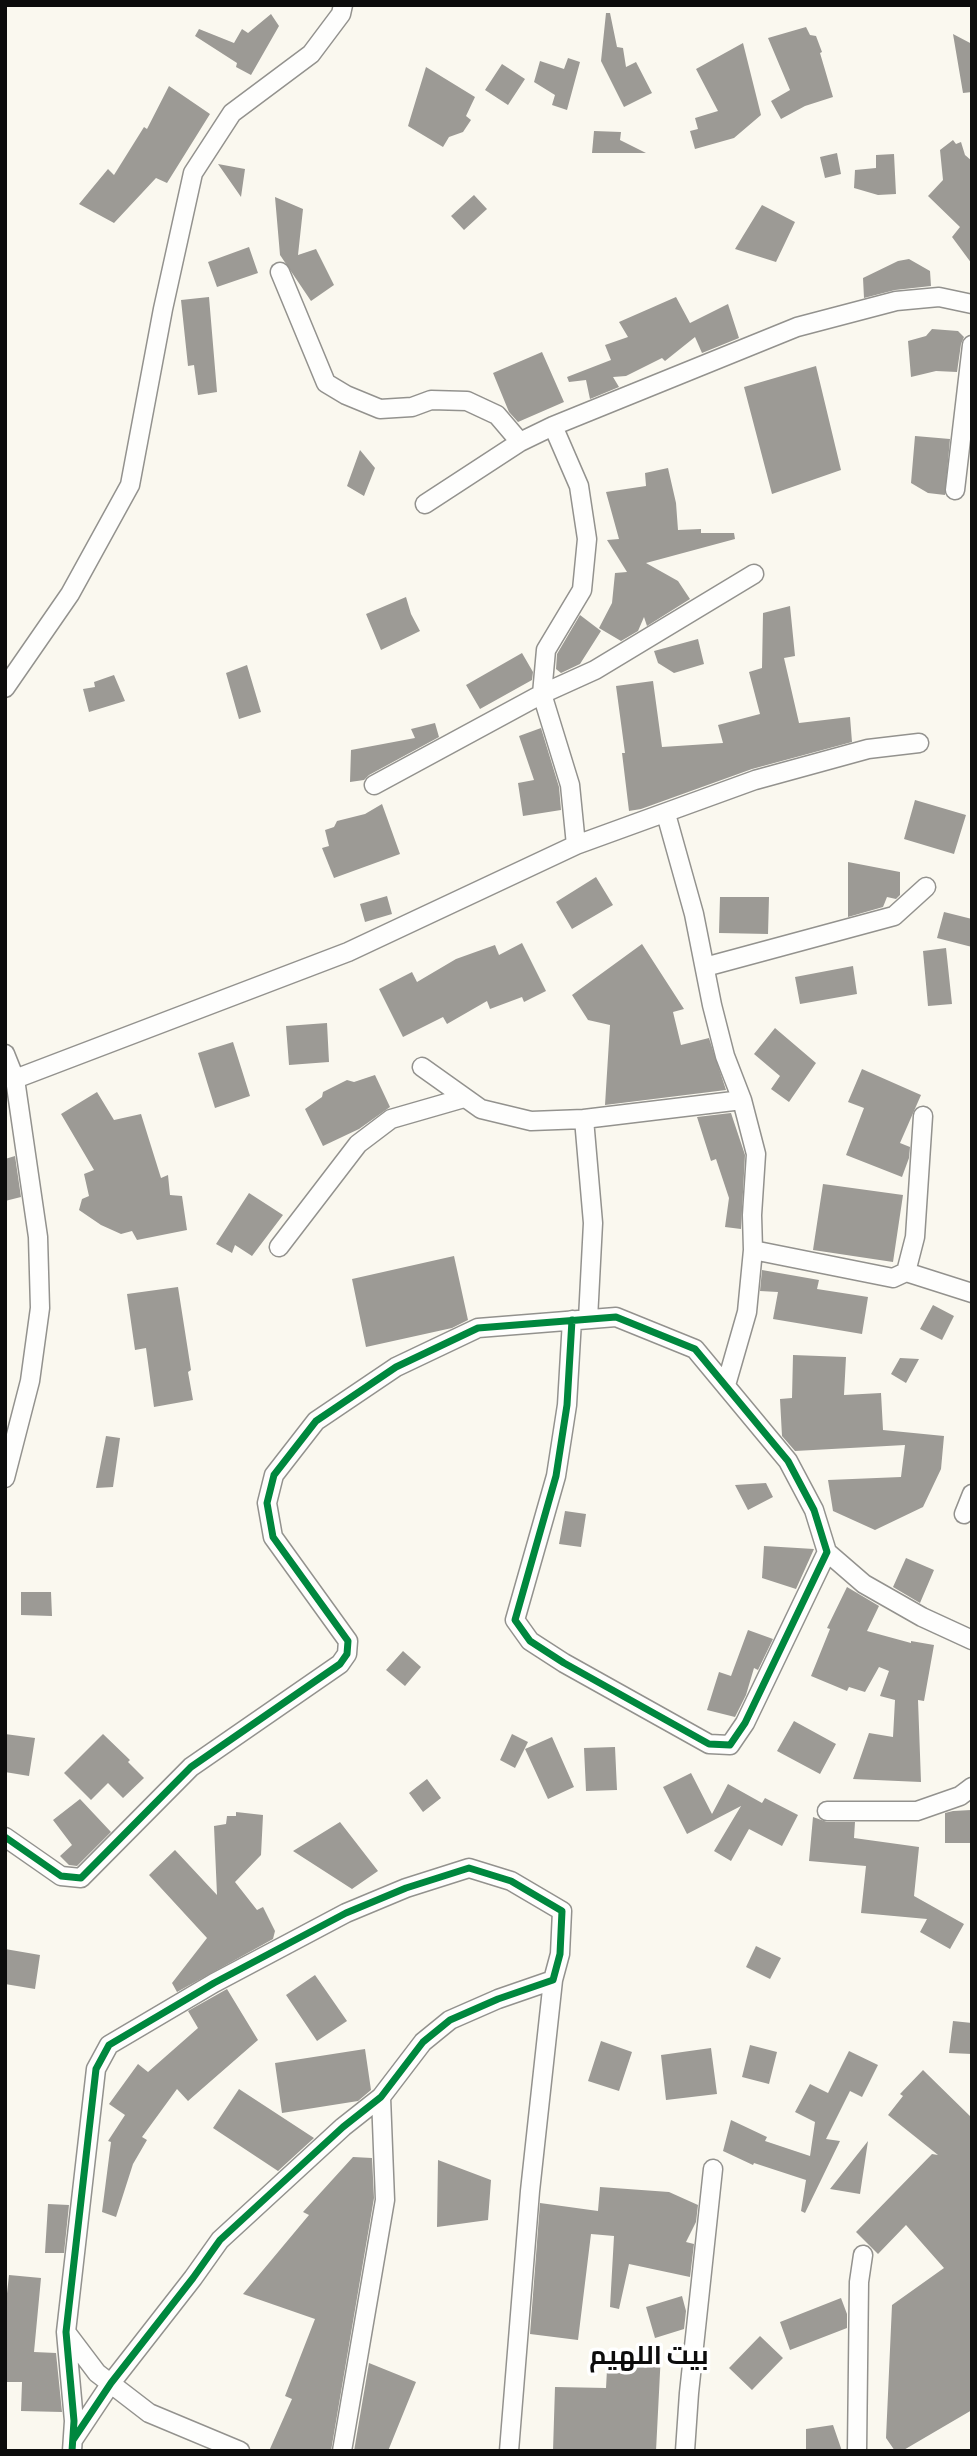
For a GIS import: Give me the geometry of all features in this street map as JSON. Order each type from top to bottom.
[{"type":"street","points":[[5,688],[70,594],[130,485],[163,309],[193,173],[232,113],[311,54],[341,14],[343,5]]},
{"type":"street","points":[[280,272],[326,383],[346,395],[380,409],[412,407],[431,400],[467,401],[498,415],[520,442]]},
{"type":"street","points":[[425,504],[520,442],[553,426],[797,327],[896,301],[939,297],[972,304]]},
{"type":"street","points":[[955,490],[972,345]]},
{"type":"street","points":[[553,426],[579,486],[587,539],[582,590],[546,650],[542,694],[570,785],[576,845]]},
{"type":"street","points":[[374,785],[542,694],[595,670],[754,574]]},
{"type":"street","points":[[15,1079],[348,951],[576,845],[755,780],[868,749],[919,743]]},
{"type":"street","points":[[666,814],[694,914],[725,1056],[742,1100],[756,1154],[753,1250],[747,1312],[726,1385]]},
{"type":"street","points":[[705,967],[894,916],[926,887]]},
{"type":"street","points":[[5,1054],[15,1079],[38,1237],[40,1308],[30,1381],[5,1478]]},
{"type":"street","points":[[422,1067],[481,1109],[531,1121],[584,1119],[742,1100]]},
{"type":"street","points":[[279,1247],[358,1144],[391,1119],[464,1098]]},
{"type":"street","points":[[906,1272],[915,1237],[923,1116]]},
{"type":"street","points":[[584,1119],[593,1223],[580,1320],[556,1476],[515,1620],[530,1641],[598,1683],[709,1744],[730,1745],[745,1723],[827,1552]]},
{"type":"street","points":[[753,1250],[893,1278],[906,1272],[972,1293]]},
{"type":"street","points":[[5,1837],[61,1876],[81,1878],[191,1767],[340,1664],[347,1654],[348,1641],[273,1537],[267,1503],[274,1475],[316,1420],[396,1367],[478,1328],[616,1317],[695,1349],[788,1461],[814,1510],[827,1552],[864,1584],[922,1617],[972,1640]]},
{"type":"street","points":[[964,1514],[972,1494]]},
{"type":"street","points":[[827,1811],[917,1811],[960,1796],[972,1787]]},
{"type":"street","points":[[73,2445],[66,2332],[96,2069],[109,2045],[214,1983],[346,1913],[407,1888],[469,1868],[511,1881],[562,1911],[560,1954],[553,1980],[530,2191],[509,2451]]},
{"type":"street","points":[[73,2445],[111,2383],[220,2240],[343,2127],[381,2097],[423,2042],[450,2020],[498,1999],[553,1980]]},
{"type":"street","points":[[342,2451],[385,2200],[381,2097]]},
{"type":"street","points":[[685,2451],[713,2169]]},
{"type":"street","points":[[857,2451],[859,2282],[863,2255]]},
{"type":"street","points":[[66,2332],[97,2373],[149,2413],[240,2451]]},
{"type":"building","points":[[606,13],[610,13],[617,47],[623,48],[626,67],[636,62],[652,93],[624,107],[601,61]]},
{"type":"building","points":[[271,14],[279,26],[251,75],[195,36],[199,29],[234,43],[242,29],[248,33]]},
{"type":"building","points":[[806,27],[810,35],[816,36],[833,97],[805,106],[781,119],[771,101],[790,90],[768,38]]},
{"type":"building","points":[[953,34],[972,44],[972,92],[963,93]]},
{"type":"building","points":[[743,43],[761,115],[734,138],[695,149],[690,131],[698,129],[695,118],[718,111],[696,69]]},
{"type":"building","points":[[568,58],[580,62],[567,110],[552,105],[555,95],[534,82],[540,61],[564,69]]},
{"type":"building","points":[[502,64],[525,79],[508,105],[485,90]]},
{"type":"building","points":[[426,67],[475,97],[466,116],[471,120],[463,132],[449,137],[443,147],[408,126]]},
{"type":"building","points":[[169,86],[210,114],[167,183],[156,178],[114,223],[79,204],[108,169],[114,175],[144,127],[147,129]]},
{"type":"building","points":[[594,131],[621,132],[620,140],[646,153],[592,153]]},
{"type":"building","points":[[953,140],[956,144],[961,142],[965,155],[972,161],[972,264],[952,237],[960,227],[928,196],[943,180],[940,150]]},
{"type":"building","points":[[837,153],[841,174],[825,178],[820,157]]},
{"type":"building","points":[[894,154],[896,194],[878,195],[854,188],[855,170],[876,168],[876,155]]},
{"type":"building","points":[[218,164],[245,169],[241,197]]},
{"type":"building","points":[[474,195],[487,209],[464,230],[451,216]]},
{"type":"building","points":[[275,197],[303,209],[298,255],[316,249],[334,285],[311,301],[280,255]]},
{"type":"building","points":[[762,205],[795,222],[776,262],[735,249]]},
{"type":"building","points":[[249,247],[258,273],[217,287],[208,262]]},
{"type":"building","points":[[909,259],[930,271],[931,286],[895,290],[864,298],[863,278],[898,261]]},
{"type":"building","points":[[209,297],[217,392],[198,395],[194,365],[188,366],[181,300]]},
{"type":"building","points":[[676,297],[690,323],[728,304],[739,338],[702,353],[695,337],[665,361],[662,358],[626,376],[613,377],[619,387],[590,399],[586,380],[569,382],[567,377],[611,360],[605,345],[628,337],[619,322]]},
{"type":"building","points":[[932,329],[958,331],[964,337],[957,372],[936,371],[911,377],[908,341],[926,336]]},
{"type":"building","points":[[542,352],[564,402],[518,422],[509,412],[493,373]]},
{"type":"building","points":[[816,366],[841,470],[772,494],[744,387]]},
{"type":"building","points":[[915,436],[950,439],[945,495],[928,493],[911,483]]},
{"type":"building","points":[[360,450],[375,468],[364,496],[347,486]]},
{"type":"building","points":[[668,468],[676,503],[678,530],[701,529],[701,533],[734,533],[735,539],[646,563],[678,581],[690,599],[647,626],[644,617],[638,631],[621,641],[599,628],[612,603],[615,573],[627,572],[607,540],[619,539],[606,492],[646,486],[645,473]]},
{"type":"building","points":[[406,597],[420,631],[381,650],[366,614]]},
{"type":"building","points":[[790,606],[795,656],[784,658],[799,723],[850,717],[852,742],[752,769],[629,811],[616,686],[653,681],[662,747],[723,743],[718,725],[760,714],[749,672],[762,668],[763,613]]},
{"type":"building","points":[[580,615],[601,631],[580,664],[561,673],[556,669],[557,654]]},
{"type":"building","points":[[698,639],[704,664],[674,673],[658,663],[654,651]]},
{"type":"building","points":[[522,653],[533,672],[532,680],[480,709],[466,685]]},
{"type":"building","points":[[247,665],[261,712],[239,719],[226,673]]},
{"type":"building","points":[[114,675],[125,701],[89,712],[83,689],[95,687],[94,682]]},
{"type":"building","points":[[435,723],[439,737],[364,780],[350,782],[351,750],[415,738],[411,729]]},
{"type":"building","points":[[541,728],[559,787],[561,810],[523,816],[518,783],[534,780],[519,736]]},
{"type":"building","points":[[915,800],[966,815],[954,854],[904,839]]},
{"type":"building","points":[[382,804],[400,854],[334,878],[322,848],[329,846],[325,830],[334,827],[337,821],[365,814]]},
{"type":"building","points":[[848,862],[900,872],[900,895],[896,899],[887,897],[883,907],[848,917]]},
{"type":"building","points":[[596,877],[613,905],[572,929],[556,902]]},
{"type":"building","points":[[387,896],[392,914],[365,922],[360,904]]},
{"type":"building","points":[[720,897],[769,897],[768,934],[719,933]]},
{"type":"building","points":[[944,912],[972,919],[972,947],[937,938]]},
{"type":"building","points":[[522,943],[546,991],[524,1002],[522,997],[490,1009],[487,1001],[447,1024],[443,1017],[403,1037],[379,989],[412,972],[417,982],[456,959],[495,945],[499,955]]},
{"type":"building","points":[[642,944],[684,1009],[673,1012],[681,1045],[709,1038],[726,1090],[605,1105],[610,1025],[588,1020],[572,995]]},
{"type":"building","points":[[946,948],[952,1004],[928,1006],[923,951]]},
{"type":"building","points":[[853,966],[857,994],[800,1004],[795,977]]},
{"type":"building","points":[[327,1023],[329,1062],[289,1065],[286,1026]]},
{"type":"building","points":[[775,1028],[816,1063],[789,1102],[771,1089],[780,1076],[754,1054]]},
{"type":"building","points":[[233,1042],[250,1096],[215,1108],[198,1053]]},
{"type":"building","points":[[862,1069],[921,1095],[900,1143],[910,1147],[902,1177],[846,1155],[864,1108],[848,1102]]},
{"type":"building","points":[[375,1075],[390,1107],[359,1129],[323,1146],[305,1109],[322,1097],[323,1092],[347,1080],[354,1082]]},
{"type":"building","points":[[97,1092],[114,1120],[141,1114],[161,1178],[168,1175],[170,1195],[182,1196],[187,1230],[137,1240],[132,1231],[121,1234],[101,1225],[79,1210],[82,1199],[89,1196],[84,1174],[94,1170],[61,1114]]},
{"type":"building","points":[[731,1113],[745,1155],[741,1229],[725,1227],[729,1198],[716,1159],[711,1161],[697,1117]]},
{"type":"building","points":[[15,1156],[21,1197],[5,1201],[5,1159]]},
{"type":"building","points":[[823,1184],[903,1195],[893,1262],[813,1250]]},
{"type":"building","points":[[249,1193],[283,1215],[252,1256],[235,1245],[232,1253],[216,1244]]},
{"type":"building","points":[[454,1256],[468,1320],[452,1328],[366,1347],[352,1279]]},
{"type":"building","points":[[762,1270],[819,1280],[817,1289],[868,1297],[862,1334],[773,1319],[778,1292],[760,1291]]},
{"type":"building","points":[[178,1287],[193,1400],[154,1407],[146,1348],[135,1350],[127,1294]]},
{"type":"building","points":[[933,1305],[954,1316],[942,1340],[920,1329]]},
{"type":"building","points":[[793,1355],[846,1357],[844,1395],[881,1393],[883,1430],[944,1436],[941,1469],[923,1507],[875,1530],[833,1511],[828,1480],[901,1477],[905,1445],[795,1451],[782,1436],[780,1399],[792,1398]]},
{"type":"building","points":[[900,1358],[919,1359],[906,1383],[891,1374]]},
{"type":"building","points":[[106,1436],[120,1438],[113,1487],[96,1488]]},
{"type":"building","points":[[766,1483],[773,1497],[748,1510],[735,1485]]},
{"type":"building","points":[[565,1511],[586,1514],[581,1547],[559,1544]]},
{"type":"building","points":[[764,1546],[814,1549],[796,1589],[762,1578]]},
{"type":"building","points":[[906,1558],[934,1570],[920,1603],[893,1587]]},
{"type":"building","points":[[847,1587],[879,1606],[867,1631],[911,1643],[934,1645],[924,1701],[918,1700],[921,1782],[853,1779],[869,1733],[893,1737],[895,1700],[880,1696],[889,1671],[879,1667],[865,1692],[849,1687],[847,1691],[811,1676],[830,1629],[827,1628]]},
{"type":"building","points":[[21,1592],[51,1592],[52,1616],[21,1615]]},
{"type":"building","points":[[748,1630],[773,1639],[758,1670],[754,1668],[746,1695],[735,1717],[707,1710],[719,1672],[731,1676]]},
{"type":"building","points":[[403,1651],[421,1667],[405,1686],[386,1670]]},
{"type":"building","points":[[794,1721],[836,1744],[820,1774],[777,1751]]},
{"type":"building","points":[[5,1734],[35,1738],[29,1776],[5,1772]]},
{"type":"building","points":[[103,1734],[144,1778],[123,1798],[108,1783],[91,1800],[64,1773]]},
{"type":"building","points":[[512,1734],[528,1742],[515,1768],[500,1760]]},
{"type":"building","points":[[552,1737],[574,1787],[548,1799],[525,1749]]},
{"type":"building","points":[[615,1747],[617,1790],[586,1791],[584,1748]]},
{"type":"building","points":[[691,1773],[712,1814],[728,1784],[762,1803],[765,1798],[798,1815],[782,1846],[749,1829],[731,1861],[714,1851],[741,1806],[687,1834],[663,1787]]},
{"type":"building","points":[[427,1779],[441,1798],[423,1812],[409,1793]]},
{"type":"building","points":[[80,1799],[111,1832],[77,1866],[69,1865],[60,1856],[72,1845],[53,1820]]},
{"type":"building","points":[[971,1810],[972,1843],[945,1843],[945,1813]]},
{"type":"building","points":[[236,1812],[263,1815],[261,1855],[235,1882],[257,1910],[263,1907],[275,1931],[273,1939],[177,1992],[172,1983],[207,1938],[149,1875],[175,1850],[217,1895],[214,1826],[226,1824],[227,1816],[236,1816]]},
{"type":"building","points":[[813,1817],[827,1822],[855,1822],[854,1838],[919,1847],[914,1896],[964,1924],[950,1949],[920,1932],[927,1919],[861,1913],[866,1866],[809,1861]]},
{"type":"building","points":[[340,1822],[378,1871],[352,1889],[293,1851]]},
{"type":"building","points":[[756,1946],[781,1958],[770,1979],[746,1967]]},
{"type":"building","points":[[5,1949],[40,1955],[35,1989],[5,1984]]},
{"type":"building","points":[[315,1975],[347,2021],[317,2041],[286,1995]]},
{"type":"building","points":[[227,1989],[258,2040],[188,2101],[177,2089],[142,2137],[147,2140],[133,2164],[116,2217],[102,2212],[111,2142],[108,2141],[125,2115],[109,2104],[138,2064],[148,2072],[198,2028],[188,2011]]},
{"type":"building","points":[[953,2021],[972,2023],[972,2054],[949,2053]]},
{"type":"building","points":[[601,2041],[632,2052],[619,2091],[588,2081]]},
{"type":"building","points":[[750,2045],[777,2052],[769,2084],[742,2077]]},
{"type":"building","points":[[711,2048],[717,2094],[666,2100],[661,2055]]},
{"type":"building","points":[[365,2049],[371,2090],[358,2101],[282,2113],[275,2063]]},
{"type":"building","points":[[849,2051],[878,2065],[862,2097],[850,2091],[826,2139],[840,2141],[805,2213],[801,2211],[806,2180],[754,2163],[753,2165],[723,2151],[731,2120],[767,2137],[765,2141],[810,2156],[815,2122],[795,2112],[810,2084],[828,2093]]},
{"type":"building","points":[[923,2070],[972,2118],[972,2410],[902,2451],[895,2451],[886,2438],[892,2305],[944,2268],[906,2225],[878,2254],[856,2232],[932,2154],[938,2155],[888,2115],[903,2096],[900,2094]]},
{"type":"building","points":[[239,2089],[314,2138],[278,2171],[213,2128]]},
{"type":"building","points":[[868,2141],[860,2194],[830,2189]]},
{"type":"building","points":[[353,2157],[372,2158],[374,2198],[331,2451],[269,2451],[292,2399],[285,2396],[315,2319],[243,2294],[309,2215],[303,2212]]},
{"type":"building","points":[[438,2160],[491,2180],[488,2220],[437,2227]]},
{"type":"building","points":[[600,2187],[669,2192],[698,2205],[696,2222],[686,2242],[694,2244],[690,2277],[629,2264],[619,2309],[610,2307],[614,2236],[591,2234],[578,2340],[530,2334],[540,2203],[598,2211]]},
{"type":"building","points":[[48,2204],[69,2205],[64,2253],[45,2253]]},
{"type":"building","points":[[9,2275],[41,2278],[34,2352],[56,2353],[62,2412],[21,2411],[22,2382],[5,2382],[5,2312]]},
{"type":"building","points":[[682,2296],[686,2311],[684,2329],[655,2338],[646,2307]]},
{"type":"building","points":[[841,2298],[847,2314],[847,2328],[790,2350],[780,2322]]},
{"type":"building","points":[[760,2336],[783,2358],[752,2390],[729,2368]]},
{"type":"building","points":[[608,2351],[661,2353],[656,2451],[553,2451],[555,2387],[606,2388]]},
{"type":"building","points":[[369,2363],[416,2382],[388,2451],[354,2451]]},
{"type":"building","points":[[833,2425],[842,2451],[806,2451],[806,2429]]},
{"type":"cycle path","points":[[5,1837],[61,1876],[81,1878],[191,1767],[340,1664],[347,1654],[348,1641],[273,1537],[267,1503],[274,1475],[316,1421],[396,1367],[478,1328],[616,1317],[695,1349],[788,1461],[814,1510],[827,1552],[745,1723],[730,1745],[709,1744],[564,1663],[530,1641],[515,1620],[556,1476],[567,1405],[572,1320]]},
{"type":"cycle path","points":[[72,2451],[74,2421],[66,2332],[96,2069],[109,2045],[214,1983],[346,1913],[406,1888],[469,1868],[511,1881],[562,1911],[560,1954],[553,1980],[498,1999],[450,2020],[423,2042],[381,2097],[343,2127],[220,2240],[111,2383],[73,2440]]},
{"type":"district","name":"بيت اللهيم","points":[[649,2356]]}]
